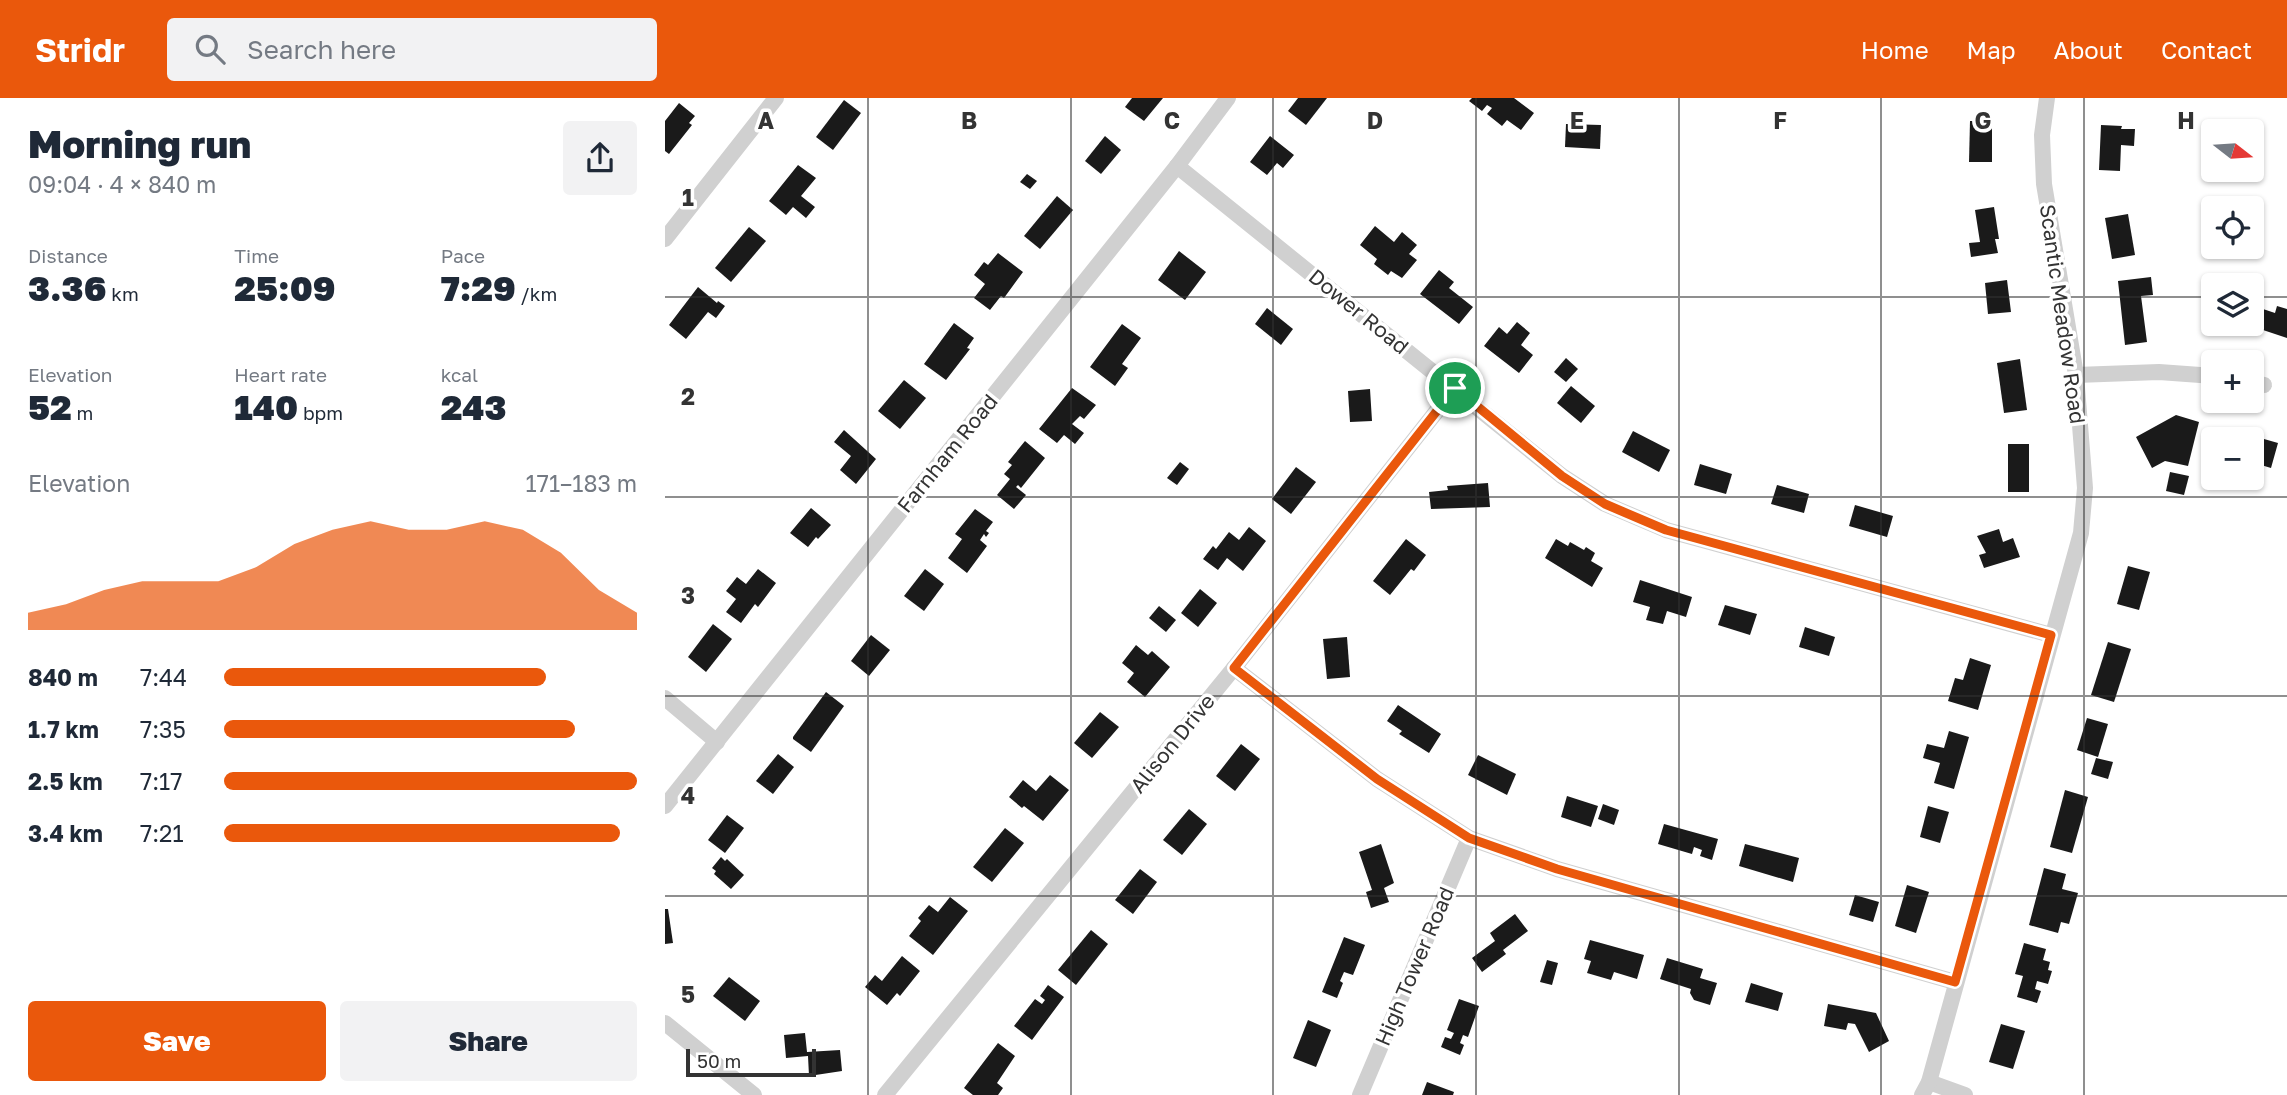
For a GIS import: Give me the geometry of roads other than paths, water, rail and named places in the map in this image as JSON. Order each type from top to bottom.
[{"type":"street","points":[[665,239],[776,98]]},
{"type":"street","name":"Farnham Road","points":[[665,807],[1177,166],[1228,98]]},
{"type":"street","name":"Scantic Meadow Road","points":[[1925,1088],[2081,533],[2085,488],[2076,376],[2044,184],[2042,135],[2047,98]]},
{"type":"street","name":"Dower Road","points":[[1177,166],[1562,476],[1605,504],[1666,530],[2051,635]]},
{"type":"street","points":[[2076,376],[2159,372],[2201,375]]},
{"type":"street","name":"Alison Drive","points":[[885,1095],[1234,668],[1455,388]]},
{"type":"street","points":[[1234,668],[1377,779],[1469,838],[1557,869],[1955,982]]},
{"type":"street","points":[[665,698],[717,742]]},
{"type":"street","name":"High Tower Road","points":[[1360,1095],[1469,838]]},
{"type":"street","points":[[665,1023],[754,1095]]},
{"type":"street","points":[[1925,1088],[1965,1095]]}]
